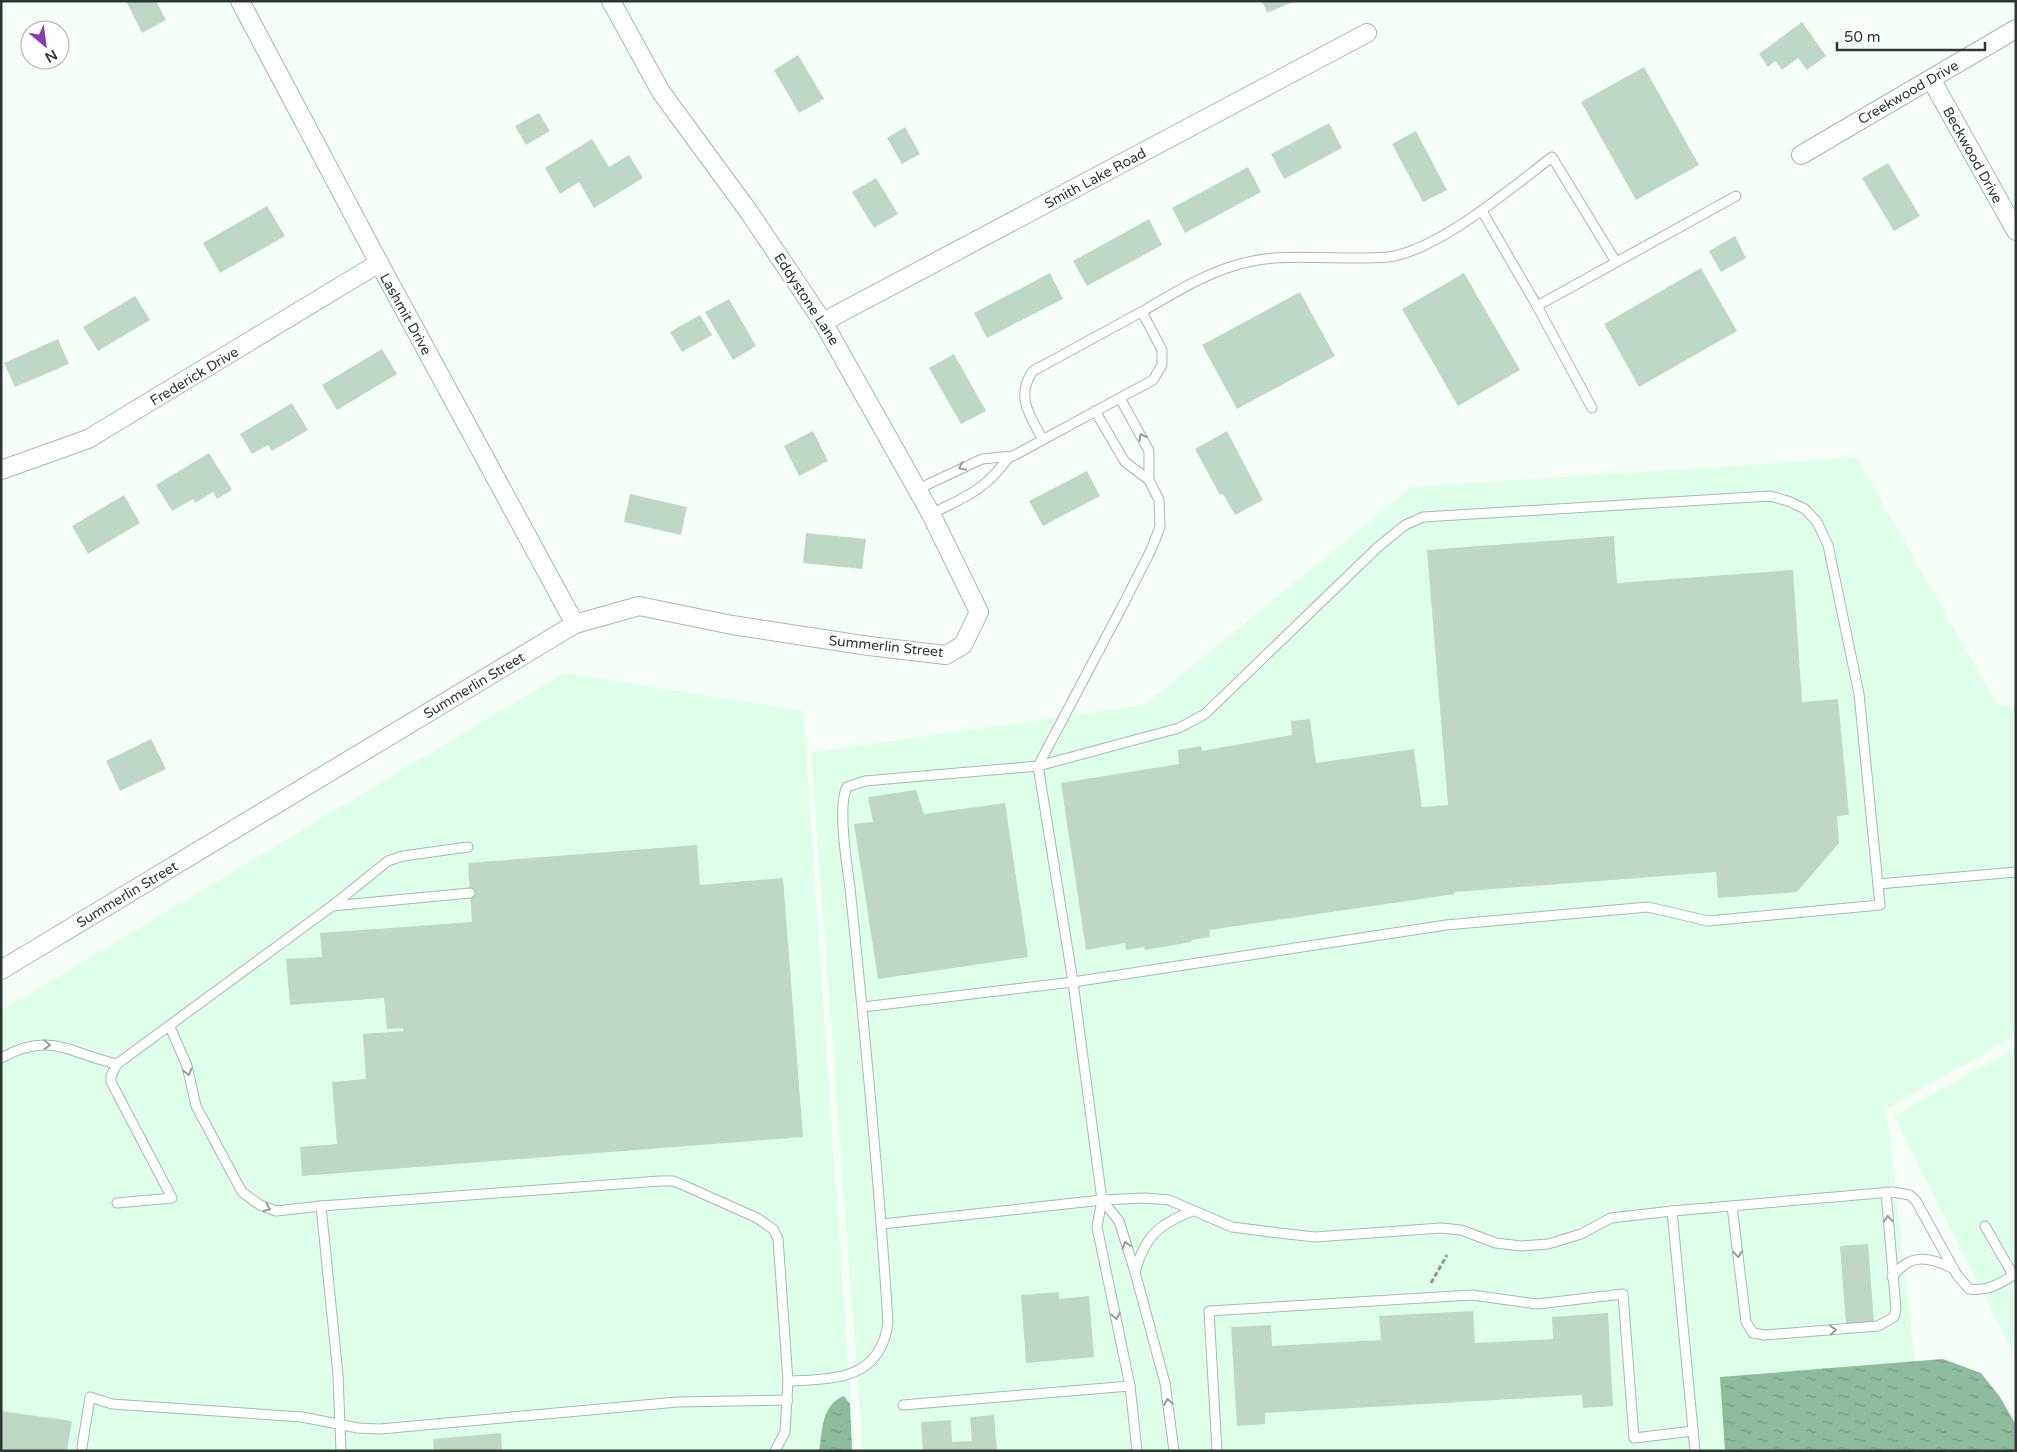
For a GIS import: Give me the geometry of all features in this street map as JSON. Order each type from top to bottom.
[{"type":"street","name":"Lashmit Drive","points":[[240,1],[378,263],[575,624]]},
{"type":"street","name":"Eddystone Lane","points":[[612,1],[661,92],[749,212],[823,322],[932,514],[979,612]]},
{"type":"street","name":"Creekwood Drive","points":[[1801,155],[2016,29]]},
{"type":"street","name":"Smith Lake Road","points":[[823,322],[1367,33]]},
{"type":"street","name":"Beckwood Drive","points":[[1931,79],[2016,230]]},
{"type":"street","name":"Frederick Drive","points":[[1,470],[88,439],[378,263]]},
{"type":"street","name":"Summerlin Street","points":[[1,970],[575,624],[639,606],[732,625],[869,646],[946,655],[963,645],[979,612]]},
{"type":"lane","points":[[1043,440],[1026,410],[1025,381],[1033,371],[1196,281],[1231,266],[1288,256],[1354,259],[1391,257],[1418,248],[1482,211],[1552,157],[1616,262]]},
{"type":"lane","points":[[1537,306],[1736,196]]},
{"type":"lane","points":[[1482,211],[1537,306],[1592,408]]},
{"type":"lane","points":[[918,490],[982,459],[1009,457],[1154,380],[1162,365],[1162,350],[1142,312]]},
{"type":"lane","points":[[1120,398],[1149,451],[1149,480],[1159,500],[1160,526],[1150,550],[1038,766],[1073,982],[1102,1200],[1097,1227],[1130,1386],[1137,1451]]},
{"type":"lane","points":[[1095,411],[1125,462],[1149,480]]},
{"type":"lane","points":[[932,514],[982,488],[1009,457]]},
{"type":"lane","points":[[788,1381],[836,1379],[865,1366],[878,1354],[886,1340],[888,1323],[882,1224],[863,1007],[844,832],[844,800],[847,787],[866,780],[1038,766],[1179,728],[1205,714],[1378,547],[1405,525],[1423,517],[1770,496],[1788,501],[1805,509],[1817,522],[1828,545],[1859,694],[1880,906],[1708,921],[1648,907],[1446,924],[1073,982],[863,1007]]},
{"type":"lane","points":[[116,1203],[172,1198],[111,1082],[111,1076],[117,1064],[170,1027],[332,906],[388,861],[403,856],[468,847]]},
{"type":"lane","points":[[1878,884],[2016,872]]},
{"type":"lane","points":[[332,906],[470,893]]},
{"type":"lane","points":[[170,1027],[187,1066],[196,1106],[242,1192],[260,1206],[276,1211],[660,1180],[681,1184],[758,1218],[773,1229],[778,1239],[780,1256],[788,1400],[785,1432],[775,1451]]},
{"type":"lane","points":[[1,1058],[30,1045],[47,1044],[67,1048],[92,1058],[117,1064]]},
{"type":"lane","points":[[1732,1206],[1746,1322],[1753,1334],[1764,1335],[1878,1326],[1894,1317],[1896,1309],[1886,1192]]},
{"type":"lane","points":[[882,1224],[1102,1200],[1145,1198],[1169,1200],[1232,1227],[1278,1233],[1315,1237],[1441,1228],[1461,1230],[1496,1242],[1521,1246],[1548,1244],[1581,1234],[1611,1218],[1672,1211],[1901,1192],[1916,1201],[1954,1269],[1969,1289],[1980,1290],[1991,1287],[2014,1274],[1985,1226]]},
{"type":"lane","points":[[1102,1200],[1119,1221],[1135,1272],[1165,1383],[1174,1451]]},
{"type":"lane","points":[[321,1206],[341,1423],[341,1451]]},
{"type":"lane","points":[[1135,1272],[1141,1252],[1153,1233],[1169,1221],[1192,1211]]},
{"type":"lane","points":[[1672,1211],[1694,1431],[1694,1451]]},
{"type":"lane","points":[[1892,1276],[1900,1267],[1919,1259],[1930,1259],[1954,1269]]},
{"type":"lane","points":[[1217,1451],[1209,1310],[1472,1295],[1537,1304],[1622,1294],[1634,1438],[1694,1431]]},
{"type":"lane","points":[[903,1405],[1130,1386]]},
{"type":"lane","points":[[82,1447],[90,1397],[112,1404],[302,1418],[341,1423],[358,1428],[380,1428],[677,1402],[788,1400]]},
{"type":"path","points":[[1428,1288],[1447,1255]]},
{"type":"shaded area","points":[[1857,458],[1998,706],[2016,705],[2016,1035],[1886,1109],[1925,1451],[863,1451],[811,753],[1145,705],[1412,487]]},
{"type":"shaded area","points":[[564,673],[803,711],[854,1451],[1,1451],[1,1011]]},
{"type":"shaded area","points":[[2016,1048],[2016,1358],[1894,1116]]},
{"type":"water","points":[[1943,1359],[1981,1373],[2000,1397],[2016,1425],[2016,1451],[1725,1451],[1720,1377]]},
{"type":"water","points":[[844,1396],[850,1404],[852,1451],[819,1451],[824,1419],[827,1412],[836,1400]]},
{"type":"building","points":[[126,1],[156,1],[166,20],[142,33]]},
{"type":"building","points":[[1262,1],[1295,1],[1267,13]]},
{"type":"building","points":[[1802,22],[1826,56],[1807,70],[1798,58],[1782,70],[1775,61],[1768,67],[1759,54]]},
{"type":"building","points":[[798,55],[824,99],[799,113],[774,70]]},
{"type":"building","points":[[1644,67],[1699,165],[1636,200],[1581,102]]},
{"type":"building","points":[[539,113],[550,131],[526,145],[515,126]]},
{"type":"building","points":[[1329,123],[1342,148],[1284,179],[1271,154]]},
{"type":"building","points":[[905,127],[920,154],[902,164],[887,138]]},
{"type":"building","points":[[1416,131],[1447,190],[1423,202],[1392,144]]},
{"type":"building","points":[[592,139],[609,167],[629,155],[643,178],[594,208],[579,182],[560,194],[545,168]]},
{"type":"building","points":[[1888,163],[1920,216],[1894,231],[1862,178]]},
{"type":"building","points":[[1248,167],[1261,192],[1185,233],[1172,208]]},
{"type":"building","points":[[876,178],[898,214],[874,228],[852,192]]},
{"type":"building","points":[[267,206],[285,236],[220,273],[203,243]]},
{"type":"building","points":[[1149,219],[1162,245],[1087,286],[1073,261]]},
{"type":"building","points":[[1735,236],[1746,258],[1721,272],[1709,251]]},
{"type":"building","points":[[1701,268],[1737,331],[1639,387],[1604,324]]},
{"type":"building","points":[[1050,273],[1063,299],[987,338],[974,313]]},
{"type":"building","points":[[1464,273],[1520,370],[1458,406],[1402,309]]},
{"type":"building","points":[[1300,292],[1335,356],[1237,409],[1202,345]]},
{"type":"building","points":[[135,296],[150,320],[98,351],[83,327]]},
{"type":"building","points":[[729,299],[756,346],[733,360],[705,312]]},
{"type":"building","points":[[700,315],[712,335],[682,352],[670,332]]},
{"type":"building","points":[[58,339],[69,364],[15,387],[4,363]]},
{"type":"building","points":[[382,349],[397,374],[337,410],[322,385]]},
{"type":"building","points":[[954,354],[986,411],[961,424],[929,368]]},
{"type":"building","points":[[292,403],[308,430],[272,451],[268,445],[252,454],[240,434]]},
{"type":"building","points":[[813,431],[828,461],[799,476],[784,446]]},
{"type":"building","points":[[1227,431],[1263,500],[1235,515],[1223,494],[1220,495],[1195,449]]},
{"type":"building","points":[[209,453],[232,490],[217,499],[213,492],[195,503],[193,499],[172,511],[156,485]]},
{"type":"building","points":[[1087,471],[1100,496],[1043,526],[1029,501]]},
{"type":"building","points":[[630,494],[687,507],[681,535],[624,522]]},
{"type":"building","points":[[124,495],[140,523],[88,554],[72,526]]},
{"type":"building","points":[[806,533],[866,539],[862,569],[803,563]]},
{"type":"building","points":[[1614,536],[1617,583],[1793,570],[1802,702],[1838,699],[1849,815],[1837,816],[1839,843],[1797,892],[1718,898],[1716,872],[1454,892],[1455,894],[1209,930],[1210,937],[1145,950],[1144,947],[1126,950],[1125,943],[1086,950],[1061,783],[1179,764],[1178,750],[1201,746],[1202,751],[1292,735],[1291,721],[1310,719],[1316,763],[1414,749],[1422,807],[1448,805],[1427,550]]},
{"type":"building","points":[[151,739],[166,769],[120,791],[106,761]]},
{"type":"building","points":[[916,790],[924,814],[1005,803],[1028,957],[878,979],[854,824],[873,822],[868,797]]},
{"type":"building","points":[[697,845],[700,885],[783,878],[803,1137],[302,1176],[300,1147],[337,1144],[332,1082],[366,1079],[363,1034],[404,1031],[402,1028],[387,1029],[384,998],[290,1005],[286,959],[322,957],[320,933],[472,922],[468,863]]},
{"type":"building","points":[[1868,1244],[1874,1322],[1846,1324],[1840,1246]]},
{"type":"building","points":[[1059,1292],[1059,1299],[1089,1296],[1094,1357],[1026,1363],[1021,1295]]},
{"type":"building","points":[[1473,1311],[1475,1343],[1553,1339],[1552,1317],[1608,1313],[1613,1406],[1583,1408],[1582,1395],[1265,1413],[1265,1424],[1237,1426],[1231,1327],[1271,1325],[1272,1346],[1381,1340],[1379,1316]]},
{"type":"building","points":[[1,1411],[72,1421],[67,1451],[1,1451]]},
{"type":"building","points":[[994,1415],[997,1451],[923,1451],[921,1422],[951,1420],[952,1442],[972,1441],[970,1417]]},
{"type":"building","points":[[501,1433],[502,1451],[434,1451],[433,1439]]}]
